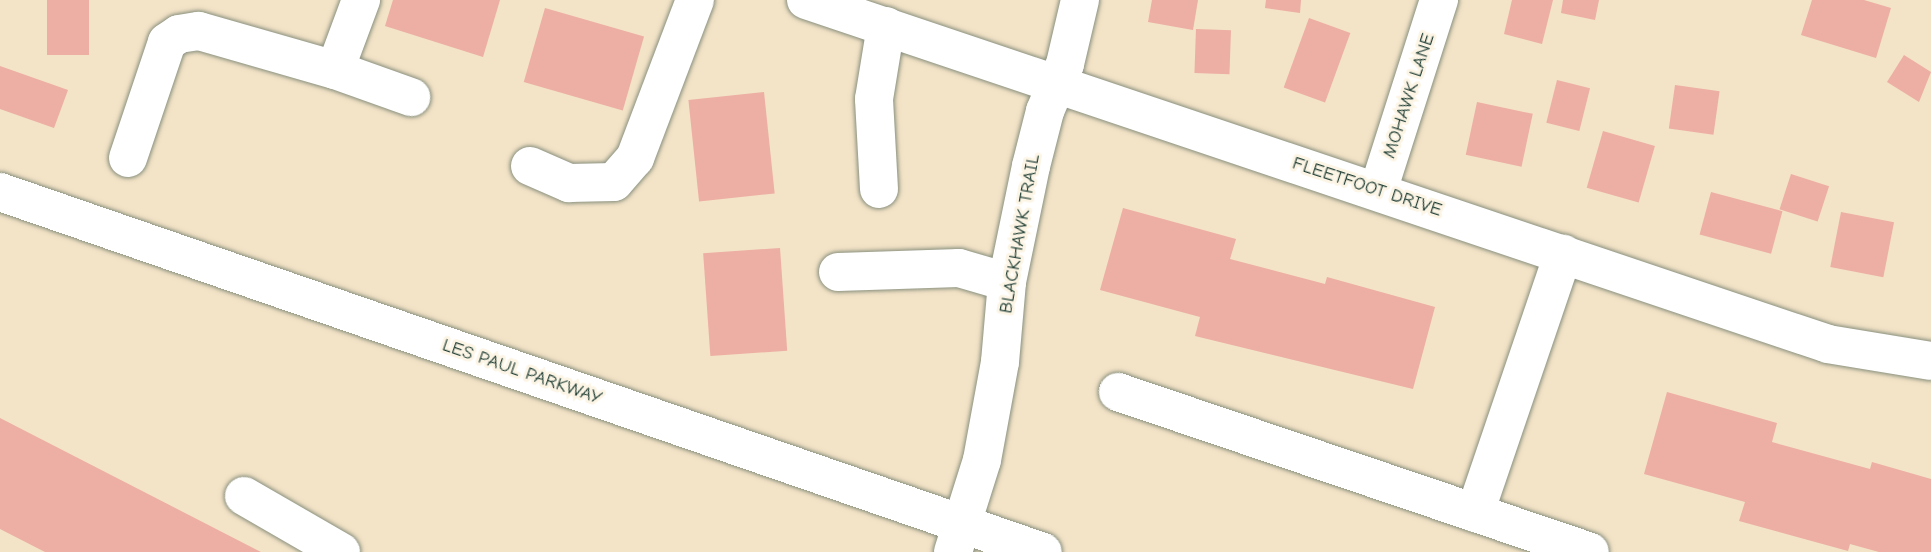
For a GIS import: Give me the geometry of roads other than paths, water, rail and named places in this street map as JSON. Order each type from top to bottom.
[{"type":"street","points":[[335,71],[361,0]]},
{"type":"street","points":[[530,166],[569,183],[614,182],[635,158],[695,0]]},
{"type":"street","name":"FLEETFOOT DRIVE","points":[[806,0],[1828,344],[1931,361]]},
{"type":"street","name":"BLACKHAWK TRAIL","points":[[958,538],[982,460],[1000,362],[1007,282],[1031,166],[1075,31],[1080,0]]},
{"type":"street","name":"MOHAWK LANE","points":[[1378,191],[1439,0]]},
{"type":"street","points":[[879,190],[874,99],[886,26]]},
{"type":"street","points":[[128,158],[167,42],[179,34],[199,32],[335,71],[411,97]]},
{"type":"street","name":"LES PAUL PARKWAY","points":[[0,192],[958,538],[1043,552]]},
{"type":"street","points":[[1475,513],[1563,254]]},
{"type":"street","points":[[838,272],[959,268],[1007,282]]},
{"type":"street","points":[[1118,392],[1590,552]]},
{"type":"street","points":[[244,496],[341,552]]}]
